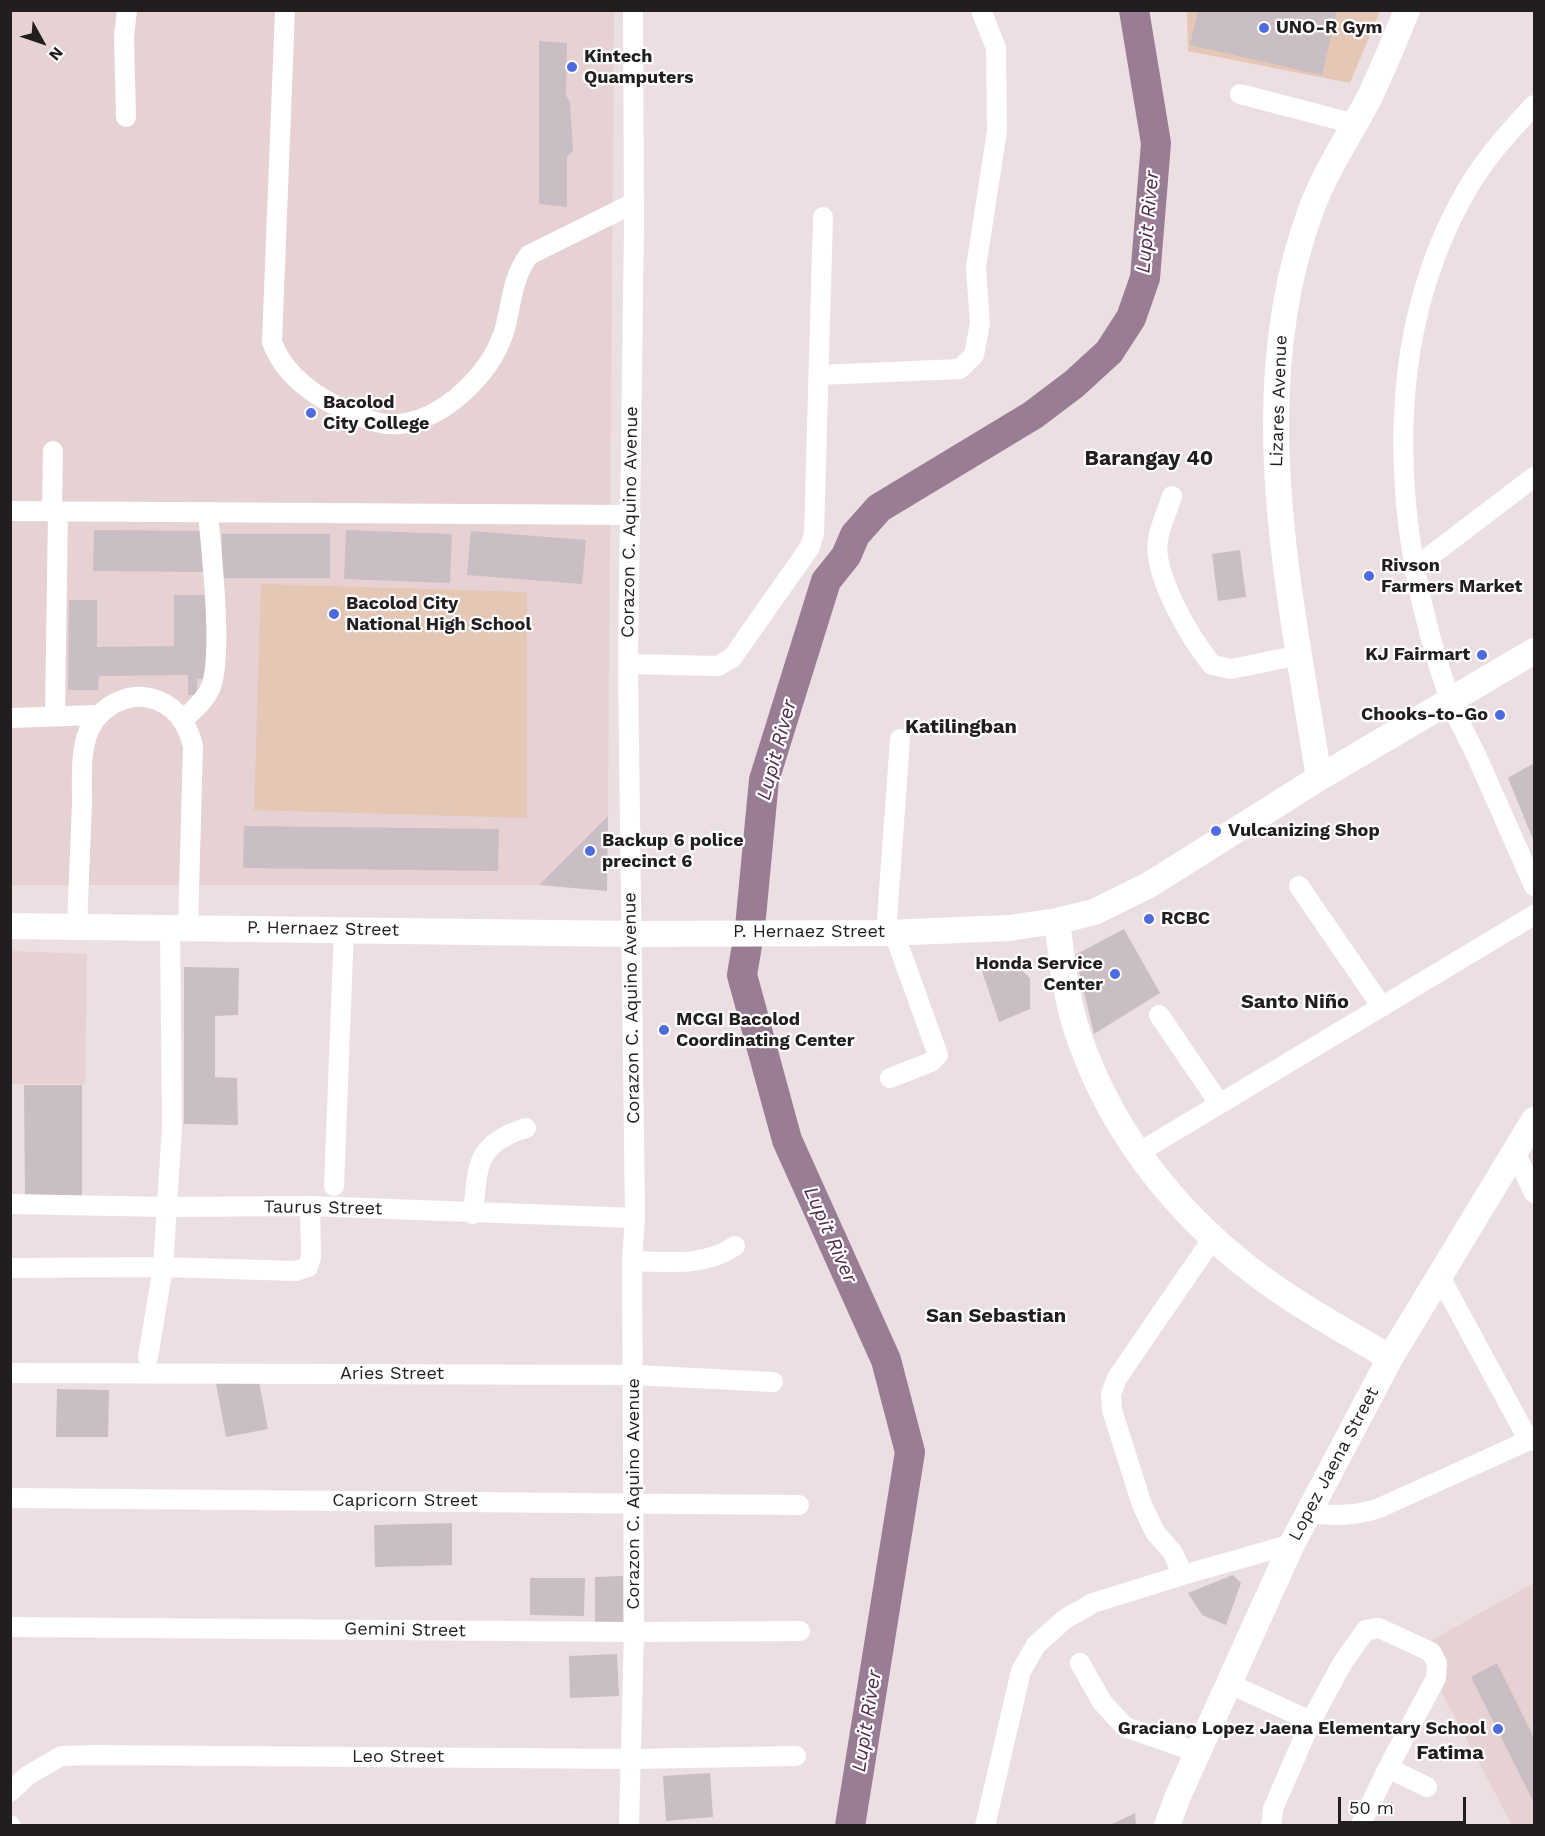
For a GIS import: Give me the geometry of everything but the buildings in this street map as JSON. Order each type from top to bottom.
[{"type":"main road","name":"Lizares Avenue","points":[[1318,778],[1276,477],[1274,426],[1282,321],[1311,210],[1369,97],[1407,10]]},
{"type":"main road","name":"P. Hernaez Street","points":[[10,926],[631,934],[721,931],[890,933],[1009,928],[1057,921],[1094,912],[1149,885],[1318,778],[1534,651]]},
{"type":"main road","points":[[1057,921],[1064,975],[1078,1036],[1102,1093],[1157,1180],[1213,1238],[1277,1289],[1390,1358]]},
{"type":"main road","name":"Lopez Jaena Street","points":[[1167,1826],[1197,1752],[1308,1513],[1390,1358],[1516,1154],[1534,1120]]},
{"type":"street","points":[[126,117],[124,36],[127,10]]},
{"type":"street","points":[[285,10],[272,342],[284,366],[309,389],[336,406],[383,424],[400,424],[448,404],[462,394],[490,362],[504,331],[519,267],[529,255],[634,203]]},
{"type":"street","name":"Corazon C. Aquino Avenue","points":[[629,1826],[634,1632],[632,1503],[635,1375],[632,1261],[635,1218],[628,664],[634,203],[633,10]]},
{"type":"street","points":[[819,375],[960,369],[974,355],[980,323],[976,267],[997,131],[996,48],[981,10]]},
{"type":"street","points":[[1240,94],[1354,124]]},
{"type":"street","points":[[1534,105],[1502,139],[1470,185],[1440,243],[1426,278],[1414,323],[1402,437],[1413,569],[1450,701],[1534,886]]},
{"type":"street","points":[[628,664],[718,666],[732,658],[801,560],[814,533],[824,217]]},
{"type":"street","points":[[53,452],[55,716]]},
{"type":"street","points":[[1413,569],[1534,477]]},
{"type":"street","points":[[1172,496],[1158,540],[1157,560],[1196,646],[1212,665],[1231,669],[1300,655]]},
{"type":"street","points":[[10,511],[631,515]]},
{"type":"street","points":[[183,720],[202,703],[211,687],[213,674],[215,618],[208,512]]},
{"type":"street","points":[[77,927],[83,759],[89,731],[98,715],[112,704],[129,698],[147,697],[164,703],[183,720],[189,729],[193,746],[179,928],[172,1127],[163,1267],[148,1357]]},
{"type":"street","points":[[10,717],[98,715]]},
{"type":"street","points":[[890,1078],[931,1062],[938,1055],[890,933],[900,739]]},
{"type":"street","points":[[1299,886],[1382,1007]]},
{"type":"street","points":[[1138,1153],[1534,915]]},
{"type":"street","points":[[334,1186],[344,929]]},
{"type":"street","points":[[1159,1015],[1219,1103]]},
{"type":"street","points":[[473,1214],[478,1162],[494,1143],[509,1133],[526,1128]]},
{"type":"street","points":[[1516,1154],[1534,1193]]},
{"type":"street","name":"Taurus Street","points":[[10,1204],[167,1208],[310,1206],[473,1214],[635,1218]]},
{"type":"street","points":[[10,1268],[163,1267],[296,1271],[308,1267],[311,1257],[310,1206]]},
{"type":"street","points":[[1183,1575],[1173,1553],[1155,1532],[1142,1505],[1112,1410],[1112,1394],[1117,1378],[1213,1238]]},
{"type":"street","points":[[632,1261],[698,1262],[722,1255],[735,1246]]},
{"type":"street","points":[[1308,1513],[1339,1516],[1356,1515],[1377,1509],[1532,1440],[1440,1277]]},
{"type":"street","name":"Aries Street","points":[[10,1373],[635,1375],[773,1383]]},
{"type":"street","name":"Capricorn Street","points":[[10,1498],[799,1505]]},
{"type":"street","points":[[985,1826],[1021,1671],[1036,1645],[1065,1619],[1093,1603],[1292,1544]]},
{"type":"street","name":"Gemini Street","points":[[10,1627],[634,1632],[800,1631]]},
{"type":"street","points":[[1271,1826],[1273,1809],[1311,1721],[1348,1654],[1366,1630],[1379,1628],[1431,1652],[1437,1663],[1436,1678],[1360,1826]]},
{"type":"street","points":[[1080,1663],[1102,1702],[1125,1727],[1197,1752]]},
{"type":"street","points":[[1230,1684],[1311,1721]]},
{"type":"street","name":"Leo Street","points":[[10,1791],[27,1776],[61,1756],[631,1759],[796,1756]]},
{"type":"street","points":[[1388,1768],[1427,1787]]},
{"type":"shaded area","name":"Bacolod City College","points":[[10,11],[614,11],[608,816],[539,885],[11,885]]},
{"type":"shaded area","name":"UNO-R Gym","points":[[1187,11],[1380,11],[1350,83],[1188,51]]},
{"type":"shaded area","points":[[261,584],[527,592],[527,818],[254,810]]},
{"type":"shaded area","points":[[11,951],[87,954],[85,1084],[11,1084]]},
{"type":"shaded area","name":"Graciano Lopez Jaena Elementary School","points":[[1534,1583],[1534,1825],[1512,1825],[1418,1648]]},
{"type":"waterway","name":"Lupit River","points":[[850,1826],[910,1452],[886,1360],[787,1140],[742,975],[750,927],[764,780],[826,581],[846,556],[855,535],[879,508],[1033,415],[1074,384],[1109,352],[1131,318],[1145,278],[1156,143],[1134,10]]},
{"type":"place","name":"UNO-R Gym","points":[[1264,28]]},
{"type":"place","name":"Kintech Quamputers","points":[[572,67]]},
{"type":"place","name":"Bacolod City College","points":[[311,413]]},
{"type":"place","name":"Rivson Farmers Market","points":[[1369,576]]},
{"type":"place","name":"Bacolod City National High School","points":[[334,614]]},
{"type":"place","name":"KJ Fairmart","points":[[1482,655]]},
{"type":"place","name":"Chooks-to-Go","points":[[1500,715]]},
{"type":"place","name":"Vulcanizing Shop","points":[[1216,831]]},
{"type":"place","name":"Backup 6 police precinct 6","points":[[590,851]]},
{"type":"place","name":"RCBC","points":[[1149,919]]},
{"type":"place","name":"Honda Service Center","points":[[1115,974]]},
{"type":"place","name":"MCGI Bacolod Coordinating Center","points":[[664,1030]]},
{"type":"place","name":"Graciano Lopez Jaena Elementary School","points":[[1498,1729]]},
{"type":"district","name":"Barangay 40","points":[[1149,459]]},
{"type":"district","name":"Katilingban","points":[[961,727]]},
{"type":"district","name":"Santo Niño","points":[[1295,1002]]},
{"type":"district","name":"San Sebastian","points":[[996,1316]]},
{"type":"district","name":"Fatima","points":[[1450,1753]]}]
